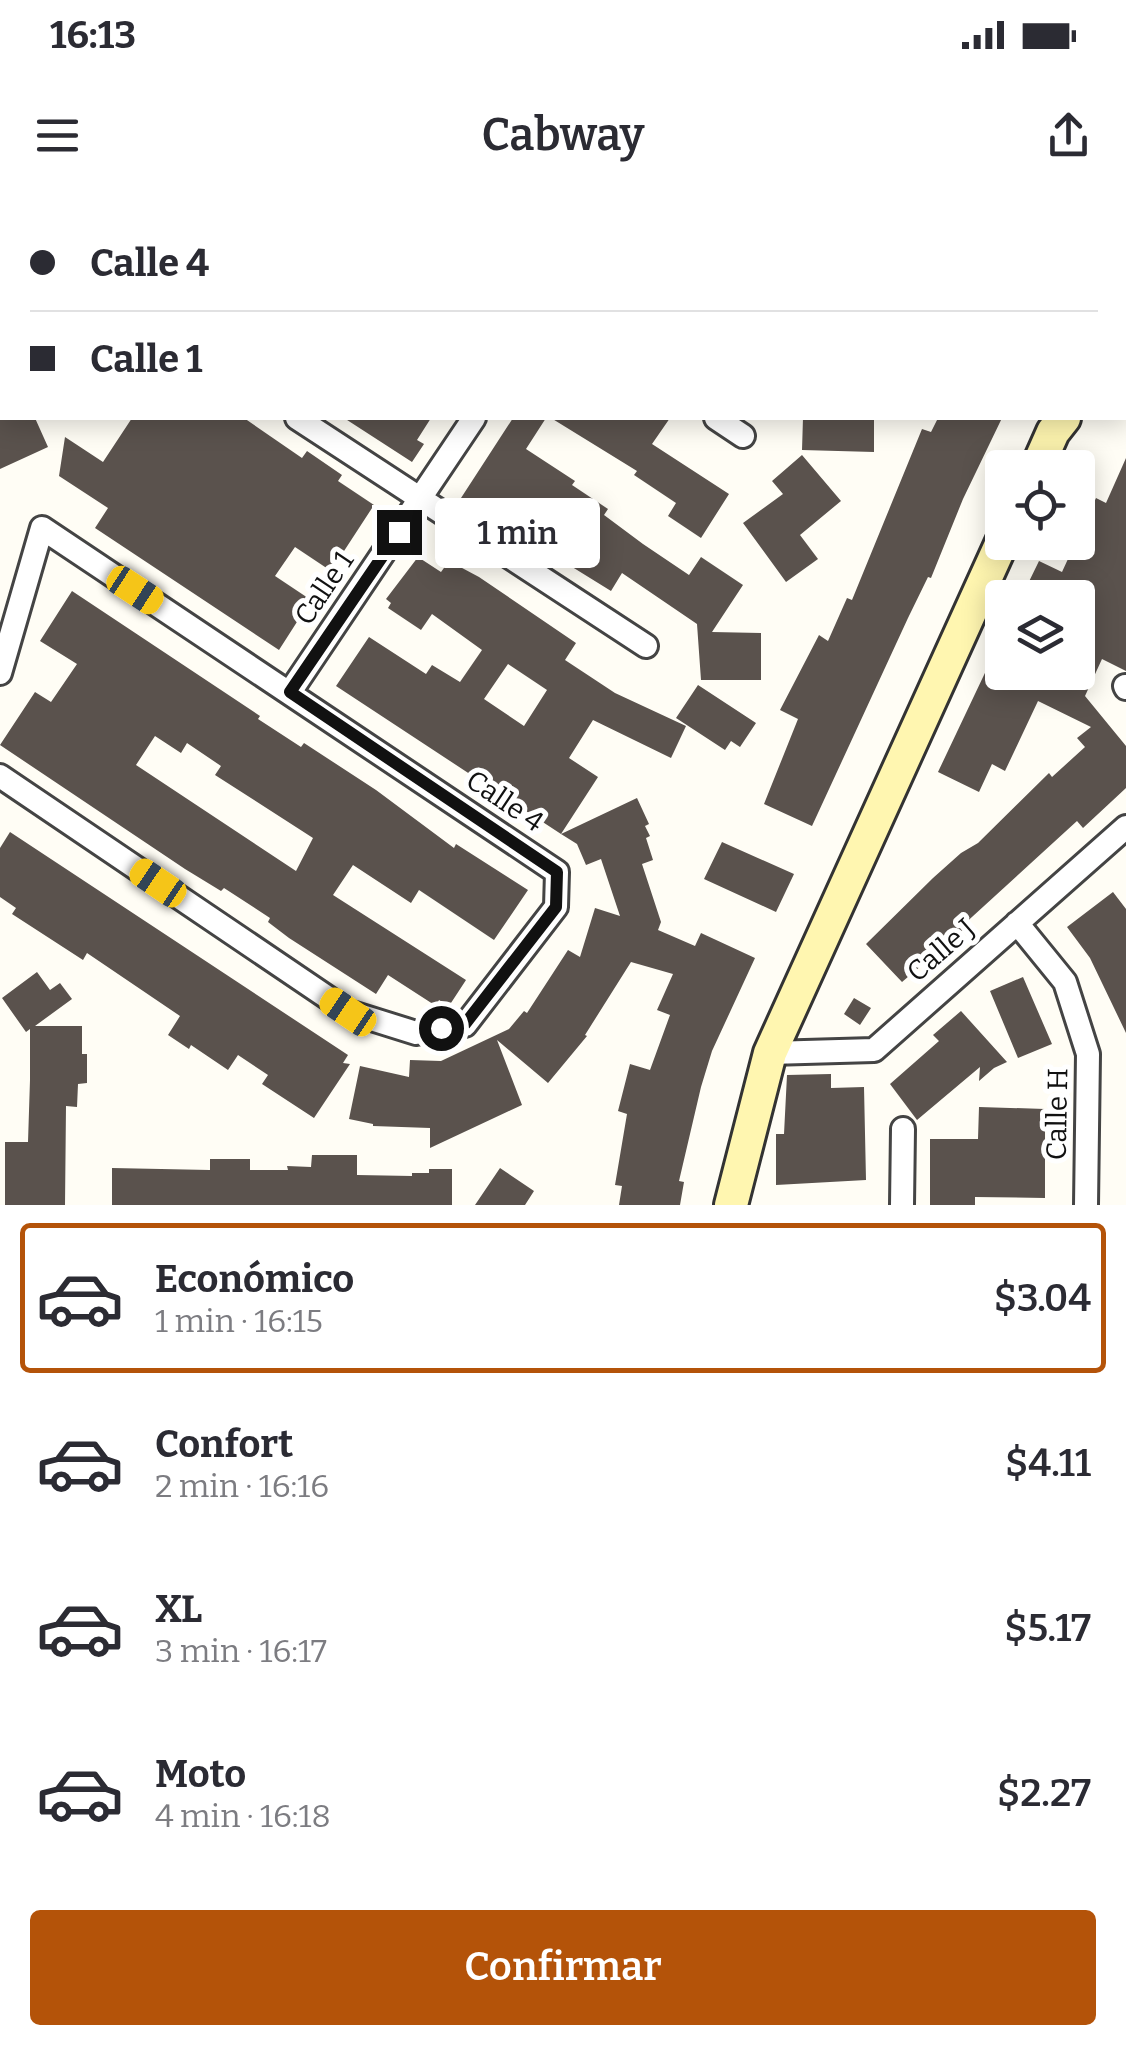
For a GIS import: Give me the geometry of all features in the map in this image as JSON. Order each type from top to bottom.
[{"type":"street","points":[[300,420],[646,646]]},
{"type":"street","name":"Calle 1","points":[[290,692],[473,420]]},
{"type":"street","points":[[719,420],[743,436]]},
{"type":"street","points":[[1044,450],[1062,420]]},
{"type":"street","name":"Calle 4","points":[[0,674],[42,528],[557,872],[556,907],[465,1024],[416,1032],[348,1012],[0,776]]},
{"type":"street","points":[[730,1205],[770,1054],[994,560]]},
{"type":"street","name":"Calle J","points":[[770,1054],[874,1050],[1126,827]]},
{"type":"street","name":"Calle H","points":[[1018,923],[1065,982],[1088,1054],[1086,1205]]},
{"type":"street","points":[[902,1205],[903,1128]]},
{"type":"building","points":[[0,420],[36,420],[48,447],[0,469]]},
{"type":"building","points":[[131,420],[247,420],[302,458],[307,451],[342,475],[338,481],[374,505],[331,571],[295,547],[275,576],[311,600],[279,650],[95,528],[108,508],[59,476],[65,437],[103,462]]},
{"type":"building","points":[[347,420],[430,420],[417,440],[424,444],[412,462]]},
{"type":"building","points":[[512,420],[545,420],[526,449],[575,481],[572,485],[608,509],[604,515],[689,575],[701,557],[743,585],[712,632],[761,633],[761,680],[701,680],[697,624],[622,573],[611,591],[461,498]]},
{"type":"building","points":[[554,420],[669,420],[652,444],[729,494],[701,538],[668,516],[676,503],[634,475],[637,471]]},
{"type":"building","points":[[803,420],[874,420],[874,452],[802,450]]},
{"type":"building","points":[[937,420],[1001,420],[931,578],[928,577],[908,618],[812,826],[764,804],[798,719],[780,710],[819,635],[828,641],[847,598],[852,600],[922,429],[931,432]]},
{"type":"building","points":[[802,455],[841,501],[800,535],[818,559],[786,582],[743,523],[783,494],[772,481]]},
{"type":"building","points":[[1126,458],[1126,671],[1102,659],[1095,674],[1095,580],[1030,580],[1039,561],[1062,572],[1068,560],[1095,560],[1095,500],[1106,503]]},
{"type":"building","points":[[418,557],[441,572],[449,561],[479,577],[576,643],[565,660],[615,693],[686,726],[671,758],[593,720],[569,758],[598,777],[561,834],[336,686],[369,637],[426,674],[432,665],[460,682],[482,650],[432,614],[421,630],[388,608],[391,603],[386,599]],"holes":[[[508,664],[547,690],[524,726],[484,699]]]},
{"type":"building","points":[[72,591],[260,716],[258,719],[301,747],[304,743],[376,790],[454,848],[456,844],[528,890],[494,940],[419,890],[411,903],[353,865],[333,895],[466,980],[449,1006],[439,1000],[436,1006],[388,975],[376,994],[289,938],[268,922],[270,918],[224,888],[221,891],[185,869],[0,745],[35,692],[51,702],[77,664],[40,641]],"holes":[[[155,736],[181,753],[187,743],[221,766],[215,775],[313,838],[296,871],[136,765]]]},
{"type":"building","points":[[985,673],[985,690],[1088,690],[1085,696],[1126,746],[1126,788],[1083,828],[1077,821],[961,927],[963,930],[902,982],[866,944],[1049,773],[1052,777],[1085,747],[1077,738],[1091,727],[1038,701],[1005,771],[992,764],[979,792],[938,772]]},
{"type":"building","points":[[698,685],[756,723],[740,747],[731,741],[725,750],[676,718]]},
{"type":"building","points":[[637,798],[649,824],[645,826],[650,836],[646,838],[653,860],[642,864],[661,922],[658,930],[695,946],[701,933],[755,958],[712,1051],[701,1087],[679,1181],[684,1182],[680,1205],[619,1205],[622,1186],[615,1185],[627,1114],[618,1111],[630,1064],[650,1070],[670,1015],[657,1010],[673,974],[631,962],[587,1036],[548,1083],[497,1040],[522,1105],[430,1148],[430,1128],[373,1126],[349,1119],[360,1066],[409,1077],[410,1060],[441,1061],[509,1029],[524,1011],[527,1013],[568,950],[580,957],[595,908],[620,916],[601,859],[586,865],[577,844],[561,834]]},
{"type":"building","points":[[10,832],[348,1055],[343,1063],[350,1064],[314,1118],[262,1084],[268,1075],[238,1055],[228,1070],[168,1035],[180,1016],[87,953],[83,960],[12,914],[16,908],[0,897],[0,848]]},
{"type":"building","points":[[722,842],[794,874],[776,912],[704,879]]},
{"type":"building","points":[[1113,892],[1126,909],[1126,1033],[1090,958],[1067,927]]},
{"type":"building","points":[[37,972],[50,990],[60,983],[72,999],[35,1026],[82,1026],[87,1083],[78,1084],[77,1107],[66,1106],[65,1205],[5,1205],[5,1142],[28,1142],[30,1029],[26,1032],[2,998]]},
{"type":"building","points":[[1023,977],[1052,1044],[1018,1058],[990,991]]},
{"type":"building","points":[[854,998],[871,1008],[860,1025],[844,1014]]},
{"type":"building","points":[[961,1011],[1007,1062],[979,1081],[980,1067],[917,1120],[890,1084],[939,1041],[933,1035]]},
{"type":"building","points":[[831,1074],[831,1088],[864,1087],[866,1180],[776,1185],[776,1134],[784,1134],[787,1075]]},
{"type":"building","points":[[979,1107],[1045,1109],[1045,1198],[975,1197],[975,1205],[930,1205],[930,1139],[978,1139]]},
{"type":"building","points":[[312,1155],[357,1155],[357,1175],[412,1176],[429,1173],[429,1169],[452,1169],[452,1205],[112,1205],[112,1168],[210,1170],[210,1159],[250,1159],[250,1170],[288,1170],[287,1166],[311,1167]]},
{"type":"building","points":[[500,1168],[534,1191],[525,1205],[475,1205]]},
{"type":"route","points":[[399,532],[290,692],[557,872],[556,907],[465,1024],[441,1028]]}]
